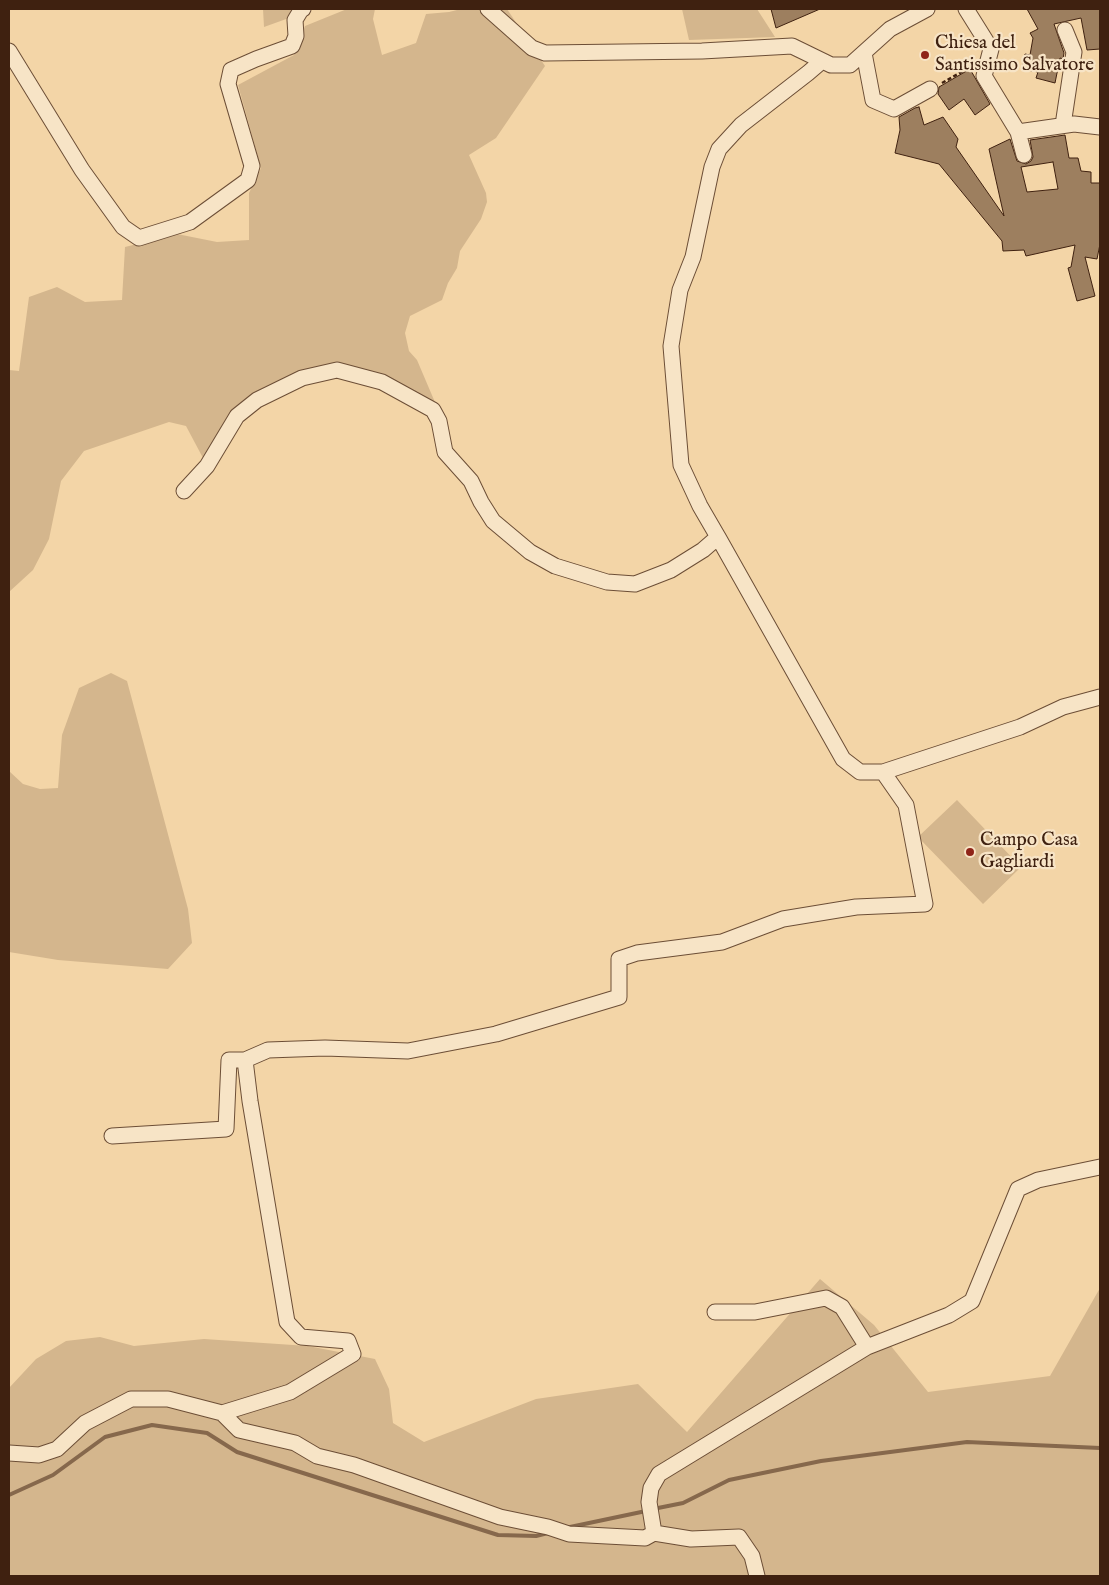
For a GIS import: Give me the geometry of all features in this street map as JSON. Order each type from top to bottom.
[{"type":"street","points":[[9,51],[82,170],[123,227],[139,238],[190,222],[248,180],[252,166],[228,84],[231,70],[292,46],[296,36],[295,20],[303,9]]},
{"type":"street","points":[[488,9],[532,48],[545,53],[702,51],[792,46],[831,65],[850,65],[890,29],[927,9]]},
{"type":"street","points":[[966,9],[991,49],[984,76],[1018,132],[1024,156]]},
{"type":"street","points":[[1063,125],[1074,52],[1065,30]]},
{"type":"street","points":[[864,53],[873,100],[894,109],[930,89]]},
{"type":"street","points":[[822,61],[741,125],[719,149],[712,167],[693,257],[680,290],[671,346],[681,464],[700,506],[843,759],[860,772],[883,772],[1020,727],[1063,707],[1100,697]]},
{"type":"street","points":[[1018,132],[1074,124],[1100,128]]},
{"type":"street","points":[[184,491],[206,466],[237,416],[256,400],[302,378],[338,370],[382,382],[433,410],[439,421],[446,452],[471,481],[493,521],[530,552],[555,566],[607,582],[635,584],[671,570],[704,550],[718,537]]},
{"type":"street","points":[[112,1136],[226,1129],[229,1060],[245,1060],[268,1050],[325,1048],[408,1051],[496,1034],[619,997],[619,959],[637,953],[722,942],[783,919],[856,907],[925,904],[906,805],[883,772]]},
{"type":"street","points":[[222,1413],[290,1392],[353,1354],[348,1341],[301,1337],[287,1322],[250,1101],[245,1060]]},
{"type":"street","points":[[9,1453],[38,1455],[57,1449],[85,1423],[131,1399],[168,1399],[222,1413],[239,1430],[295,1443],[317,1456],[354,1465],[500,1517],[548,1527],[569,1534],[645,1538],[653,1527],[649,1502],[651,1488],[659,1474],[867,1347],[949,1315],[972,1301],[1018,1189],[1038,1180],[1100,1167]]},
{"type":"street","points":[[715,1312],[755,1312],[826,1298],[842,1308],[867,1347]]},
{"type":"street","points":[[653,1527],[691,1538],[739,1537],[752,1556],[757,1576]]},
{"type":"path","points":[[930,89],[989,57]]},
{"type":"shaded area","points":[[263,9],[314,9],[264,27]]},
{"type":"shaded area","points":[[347,9],[375,9],[373,19],[382,55],[416,43],[426,14],[461,9],[507,9],[545,66],[496,138],[469,155],[486,193],[487,202],[481,219],[460,251],[457,268],[448,283],[442,300],[410,316],[405,333],[409,351],[417,360],[437,407],[341,365],[256,393],[234,409],[203,458],[186,426],[169,422],[84,451],[61,481],[49,539],[33,570],[9,592],[9,370],[19,371],[29,297],[57,287],[85,302],[122,300],[125,247],[177,234],[217,242],[249,240],[249,193],[261,168],[238,85],[294,55],[305,26]]},
{"type":"shaded area","points":[[682,9],[757,9],[775,37],[689,40]]},
{"type":"shaded area","points":[[111,673],[127,681],[188,909],[192,943],[168,969],[58,960],[9,952],[9,771],[23,784],[40,789],[58,788],[62,735],[79,688]]},
{"type":"shaded area","name":"Campo Casa Gagliardi","points":[[957,800],[1021,867],[983,904],[918,837]]},
{"type":"shaded area","points":[[820,1279],[874,1325],[928,1392],[1050,1376],[1100,1288],[1100,1576],[9,1576],[9,1388],[36,1359],[66,1341],[100,1337],[134,1346],[204,1339],[308,1346],[375,1359],[389,1389],[393,1423],[424,1442],[536,1399],[638,1384],[687,1432]]},
{"type":"building","points":[[771,9],[820,9],[776,28]]},
{"type":"building","points":[[1027,9],[1100,9],[1100,49],[1087,50],[1081,18],[1054,24],[1064,53],[1063,59],[1060,58],[1055,83],[1036,78],[1038,72],[1022,69],[1025,54],[1030,55],[1033,38],[1030,33],[1038,29]]},
{"type":"building","points":[[970,69],[990,104],[975,115],[964,99],[949,110],[938,94],[939,87]]},
{"type":"building","points":[[919,107],[924,125],[943,117],[958,139],[956,147],[1004,216],[989,149],[1010,139],[1017,161],[1026,164],[1033,157],[1030,140],[1065,135],[1069,158],[1078,158],[1081,171],[1091,172],[1091,183],[1100,183],[1100,244],[1097,259],[1085,257],[1095,296],[1077,301],[1068,268],[1071,267],[1075,245],[1026,256],[1024,250],[1003,251],[1002,241],[939,164],[895,153],[900,130],[899,117]],"holes":[[[1053,162],[1058,189],[1027,192],[1021,167]]]},
{"type":"waterway","points":[[9,1495],[53,1475],[105,1437],[152,1425],[207,1433],[237,1452],[498,1535],[536,1536],[548,1533]]},
{"type":"waterway","points":[[653,1509],[683,1503],[729,1480],[821,1461],[967,1442],[1100,1448]]},
{"type":"waterway","points":[[570,1527],[646,1511]]},
{"type":"place","name":"Chiesa del Santissimo Salvatore","points":[[925,55]]},
{"type":"place","name":"Campo Casa Gagliardi","points":[[970,852]]}]
